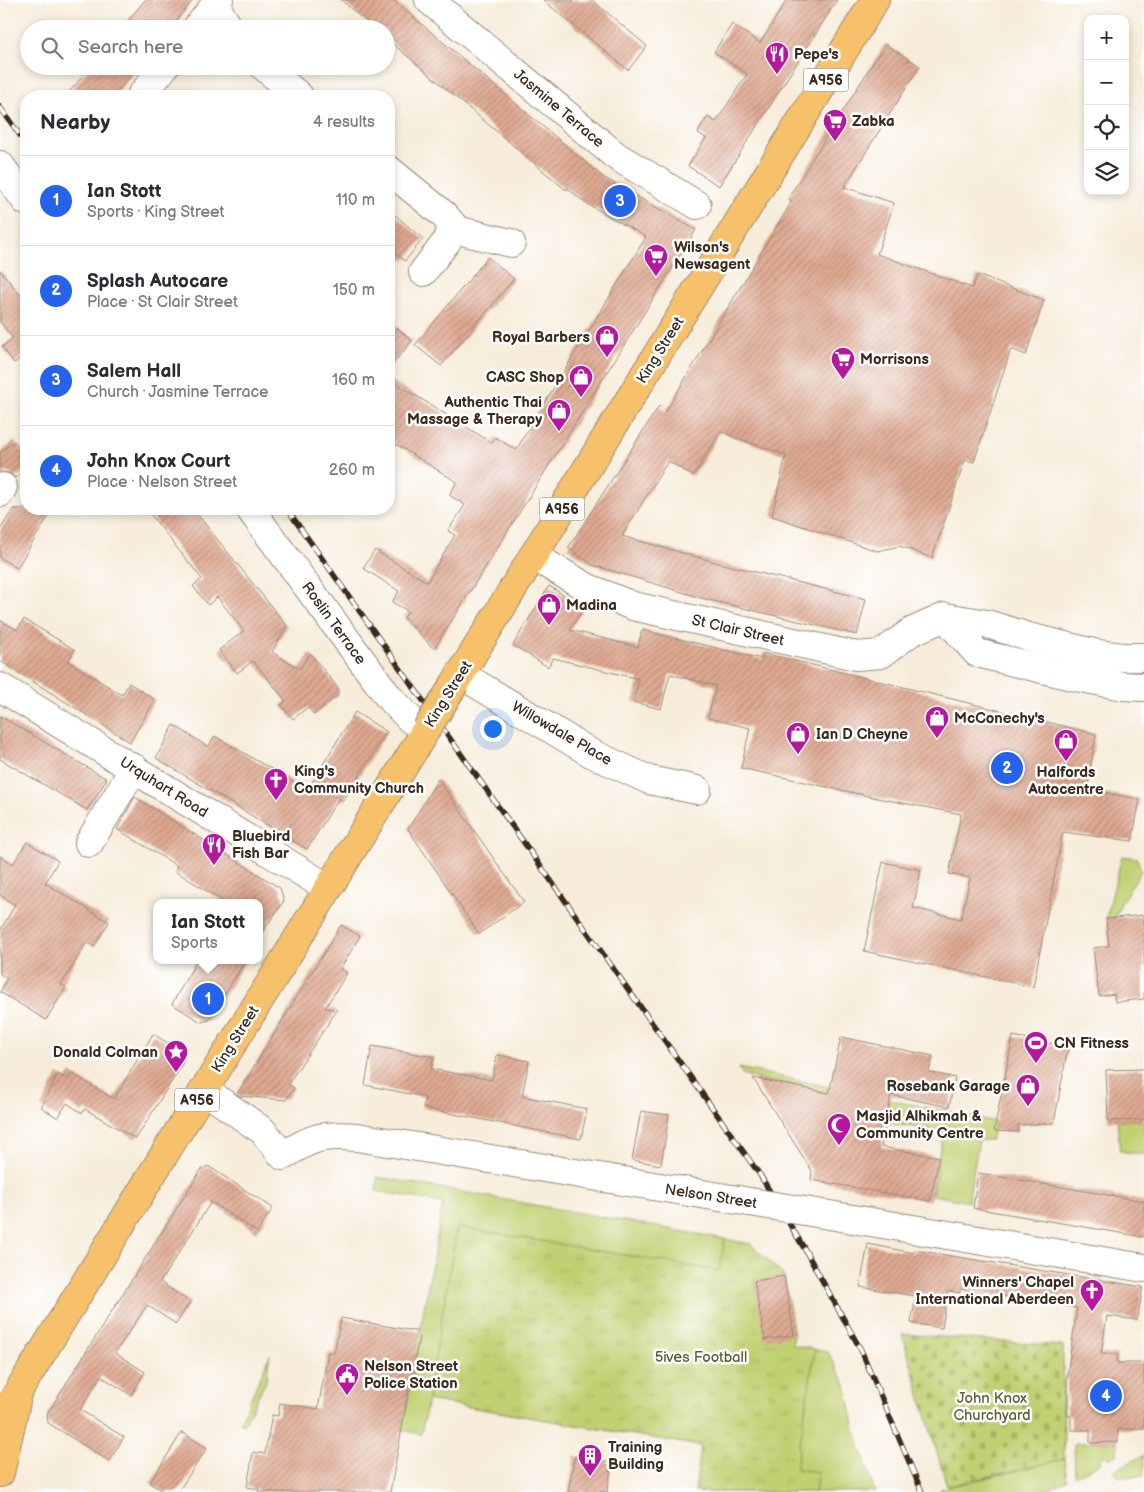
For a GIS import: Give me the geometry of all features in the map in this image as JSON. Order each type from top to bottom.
[{"type":"main road","name":"King Street","points":[[0,1420],[876,0]]},
{"type":"main road","name":"King Street","points":[[0,1473],[20,1389]]},
{"type":"street","name":"Jasmine Terrace","points":[[429,0],[616,156],[697,206]]},
{"type":"street","points":[[203,20],[217,3],[226,20]]},
{"type":"street","points":[[146,90],[158,75]]},
{"type":"street","points":[[274,75],[292,90]]},
{"type":"street","points":[[0,165],[20,193]]},
{"type":"street","points":[[395,175],[443,214],[452,226],[470,235],[510,243]]},
{"type":"street","points":[[423,272],[448,240],[452,226]]},
{"type":"street","name":"Roslin Terrace","points":[[254,515],[388,696],[410,719],[426,730]]},
{"type":"street","name":"St Clair Street","points":[[533,556],[588,588],[633,606],[856,656],[881,654],[911,632],[945,616]]},
{"type":"street","points":[[945,616],[987,624],[1029,637],[1098,654],[1123,657],[1144,656]]},
{"type":"street","points":[[945,616],[977,653],[1071,676],[1122,686],[1144,687]]},
{"type":"street","name":"Willowdale Place","points":[[458,678],[590,753],[649,780],[698,790]]},
{"type":"street","name":"Urquhart Road","points":[[0,687],[328,888]]},
{"type":"street","points":[[89,843],[134,768]]},
{"type":"street","name":"Nelson Street","points":[[204,1090],[263,1131],[283,1156],[314,1138],[335,1135],[357,1137],[1144,1268]]},
{"type":"green space","points":[[1122,856],[1137,858],[1141,871],[1121,903],[1115,918],[1106,919]]},
{"type":"green space","points":[[739,1068],[996,1122],[991,1140],[979,1140],[968,1202],[932,1195],[943,1132],[886,1122],[889,1104],[744,1076]]},
{"type":"green space","points":[[1144,1120],[1144,1155],[1120,1151],[1117,1121]]},
{"type":"green space","points":[[378,1177],[725,1239],[720,1271],[568,1247],[707,1447],[428,1400],[421,1434],[402,1430],[443,1203],[376,1191]]},
{"type":"green space","name":"5ives Football","points":[[457,1227],[719,1271],[725,1239],[751,1244],[784,1276],[794,1335],[792,1345],[815,1349],[796,1469],[818,1472],[815,1492],[695,1492],[701,1446],[428,1400]]},
{"type":"green space","name":"John Knox Churchyard","points":[[902,1334],[1063,1346],[1064,1459],[947,1486]]},
{"type":"green space","points":[[741,1337],[828,1352],[846,1385],[855,1430],[875,1492],[695,1492]]},
{"type":"green space","points":[[270,1355],[266,1381],[244,1424],[240,1422]]},
{"type":"green space","points":[[1118,1442],[1117,1454],[1109,1459],[1107,1455],[1099,1459],[1101,1463],[1075,1476],[1074,1443]]},
{"type":"green space","points":[[1144,1455],[1144,1476],[1119,1477],[1113,1471]]},
{"type":"green space","points":[[1064,1459],[1067,1480],[1042,1492],[942,1492],[940,1489]]},
{"type":"building","points":[[145,0],[193,0],[177,20],[128,20]]},
{"type":"building","points":[[341,0],[393,0],[603,177],[696,230],[434,649],[404,618],[408,611],[392,602],[399,591],[363,568],[375,550],[427,582],[455,535],[448,531],[465,505],[449,495],[457,482],[395,444],[395,383],[492,443],[495,437],[516,450],[646,237],[584,202],[567,188],[566,190],[395,46],[395,20],[364,20]]},
{"type":"building","points":[[543,0],[592,0],[647,46],[628,70]]},
{"type":"building","points":[[787,0],[837,0],[719,186],[688,166],[706,138],[698,133],[702,125],[708,117],[716,122],[747,74],[714,52],[732,24],[760,43]]},
{"type":"building","name":"Morrisons","points":[[885,44],[920,66],[844,187],[894,203],[877,254],[972,288],[977,275],[1044,300],[1026,355],[1011,349],[974,462],[965,460],[932,558],[900,546],[877,551],[772,516],[786,455],[721,431],[693,476],[668,461],[622,536],[715,562],[866,599],[857,635],[705,599],[593,565],[568,548],[659,406],[666,411],[792,201],[788,198]]},
{"type":"building","points":[[84,75],[132,75],[119,90],[71,90]]},
{"type":"building","points":[[395,215],[423,239],[405,261],[395,253]]},
{"type":"building","points":[[488,257],[514,279],[441,366],[415,345]]},
{"type":"building","points":[[0,270],[20,295],[20,358],[14,363],[2,347],[13,338],[0,322]]},
{"type":"building","points":[[395,326],[412,341],[395,361]]},
{"type":"building","points":[[14,441],[20,448],[20,474],[15,478],[10,473],[0,472],[0,453]]},
{"type":"building","points":[[13,509],[20,509],[20,515],[49,515],[17,568],[0,558],[0,530]]},
{"type":"building","points":[[151,515],[198,515],[287,626],[272,652],[300,669],[310,653],[338,688],[338,695],[314,715],[308,707],[293,719],[281,705],[286,701],[253,661],[237,673],[219,650],[244,631],[217,597],[208,605],[193,586],[202,579]]},
{"type":"building","points":[[549,586],[584,608],[570,630],[638,647],[642,630],[762,659],[763,653],[1096,734],[1087,790],[1140,799],[1132,841],[1063,832],[1033,987],[864,951],[883,862],[921,870],[913,908],[961,919],[970,878],[949,874],[961,814],[741,768],[750,728],[708,718],[716,686],[670,674],[661,709],[633,702],[639,679],[553,658],[548,667],[513,645]]},
{"type":"building","points":[[24,619],[75,650],[68,661],[122,695],[129,683],[155,700],[130,742],[0,661],[0,620],[17,630]]},
{"type":"building","points":[[355,712],[387,732],[343,801],[339,798],[307,849],[156,758],[174,725],[208,747],[215,736],[307,790]]},
{"type":"building","points":[[0,716],[107,779],[87,810],[0,759]]},
{"type":"building","points":[[438,779],[524,902],[479,934],[408,829]]},
{"type":"building","points":[[135,797],[280,888],[284,901],[263,931],[263,899],[220,899],[175,871],[177,866],[117,829]]},
{"type":"building","points":[[27,842],[58,861],[45,883],[109,922],[94,947],[87,942],[61,985],[66,987],[46,1020],[0,992],[7,978],[0,974],[0,931],[15,905],[0,895],[0,856],[13,864]]},
{"type":"building","points":[[1144,915],[1144,999],[1115,1002],[1114,994],[1099,996],[1093,948],[1109,946],[1106,919]]},
{"type":"building","points":[[341,925],[360,936],[340,969],[347,973],[325,1008],[337,1010],[288,1084],[294,1088],[286,1100],[239,1096],[237,1094]]},
{"type":"building","points":[[195,964],[244,964],[209,1020],[201,1022],[172,1004]]},
{"type":"building","points":[[153,1034],[181,1051],[184,1061],[136,1139],[85,1109],[82,1113],[67,1103],[58,1118],[41,1107],[58,1074],[67,1079],[71,1073],[114,1099]]},
{"type":"building","points":[[1013,1036],[1068,1047],[1054,1123],[1018,1125],[1018,1132],[994,1131]]},
{"type":"building","points":[[841,1037],[933,1056],[929,1072],[955,1078],[949,1107],[891,1095],[881,1147],[939,1157],[930,1201],[811,1180],[812,1171],[753,1078],[829,1093]]},
{"type":"building","points":[[372,1046],[434,1057],[431,1069],[492,1080],[497,1055],[529,1061],[522,1096],[587,1109],[581,1139],[423,1108],[425,1097],[365,1085]]},
{"type":"building","points":[[1144,1069],[1144,1120],[1108,1121],[1106,1070]]},
{"type":"building","points":[[641,1111],[669,1115],[661,1165],[632,1160]]},
{"type":"building","points":[[208,1166],[273,1208],[257,1232],[211,1202],[160,1282],[190,1302],[176,1324],[147,1305],[115,1353],[145,1372],[131,1395],[101,1376],[80,1410],[124,1437],[109,1461],[48,1423],[47,1414],[201,1170]]},
{"type":"building","points":[[978,1173],[1144,1201],[1144,1237],[973,1208]]},
{"type":"building","points":[[868,1244],[914,1253],[914,1250],[1143,1287],[1137,1320],[1107,1316],[1101,1354],[1117,1354],[1117,1363],[1144,1363],[1144,1429],[1118,1429],[1118,1442],[1090,1443],[1090,1430],[1071,1430],[1071,1416],[1067,1415],[1067,1377],[1077,1308],[960,1289],[960,1293],[948,1291],[942,1328],[911,1323],[916,1296],[860,1287]]},
{"type":"building","points":[[784,1276],[794,1335],[765,1340],[754,1281]]},
{"type":"building","points":[[341,1318],[420,1332],[390,1492],[258,1492],[259,1489],[247,1487],[253,1452],[265,1454],[272,1415],[278,1416],[280,1403],[318,1409],[328,1352],[334,1353]]},
{"type":"building","points":[[182,1432],[207,1448],[178,1492],[164,1492],[150,1483]]},
{"type":"building","name":"Training Building","points":[[575,1456],[612,1463],[607,1492],[568,1492]]},
{"type":"railway","points":[[0,107],[20,135]]},
{"type":"railway","points":[[291,515],[760,1175],[804,1248],[861,1350],[922,1492]]},
{"type":"place","name":"Pepe's","points":[[777,75]]},
{"type":"place","name":"Zabka","points":[[835,142]]},
{"type":"place","name":"Salem Hall","points":[[620,201]]},
{"type":"place","name":"Wilson's Newsagent","points":[[656,277]]},
{"type":"place","name":"Royal Barbers","points":[[607,358]]},
{"type":"place","name":"Morrisons","points":[[843,380]]},
{"type":"place","name":"CASC Shop","points":[[581,398]]},
{"type":"place","name":"Authentic Thai Massage & Therapy","points":[[559,432]]},
{"type":"place","name":"Madina","points":[[549,626]]},
{"type":"place","name":"McConechy's","points":[[937,739]]},
{"type":"place","name":"Ian D Cheyne","points":[[798,755]]},
{"type":"place","name":"Halfords Autocentre","points":[[1066,762]]},
{"type":"place","name":"Splash Autocare","points":[[1007,768]]},
{"type":"place","name":"King's Community Church","points":[[276,801]]},
{"type":"place","name":"Bluebird Fish Bar","points":[[214,866]]},
{"type":"place","name":"Ian Stott","points":[[208,999]]},
{"type":"place","name":"CN Fitness","points":[[1036,1064]]},
{"type":"place","name":"Donald Colman","points":[[176,1073]]},
{"type":"place","name":"Rosebank Garage","points":[[1028,1107]]},
{"type":"place","name":"Masjid Alhikmah & Community Centre","points":[[839,1146]]},
{"type":"place","name":"Winners' Chapel International Aberdeen","points":[[1092,1312]]},
{"type":"place","name":"Nelson Street Police Station","points":[[347,1396]]},
{"type":"place","name":"John Knox Court","points":[[1106,1396]]},
{"type":"place","name":"Training Building","points":[[590,1477]]}]
